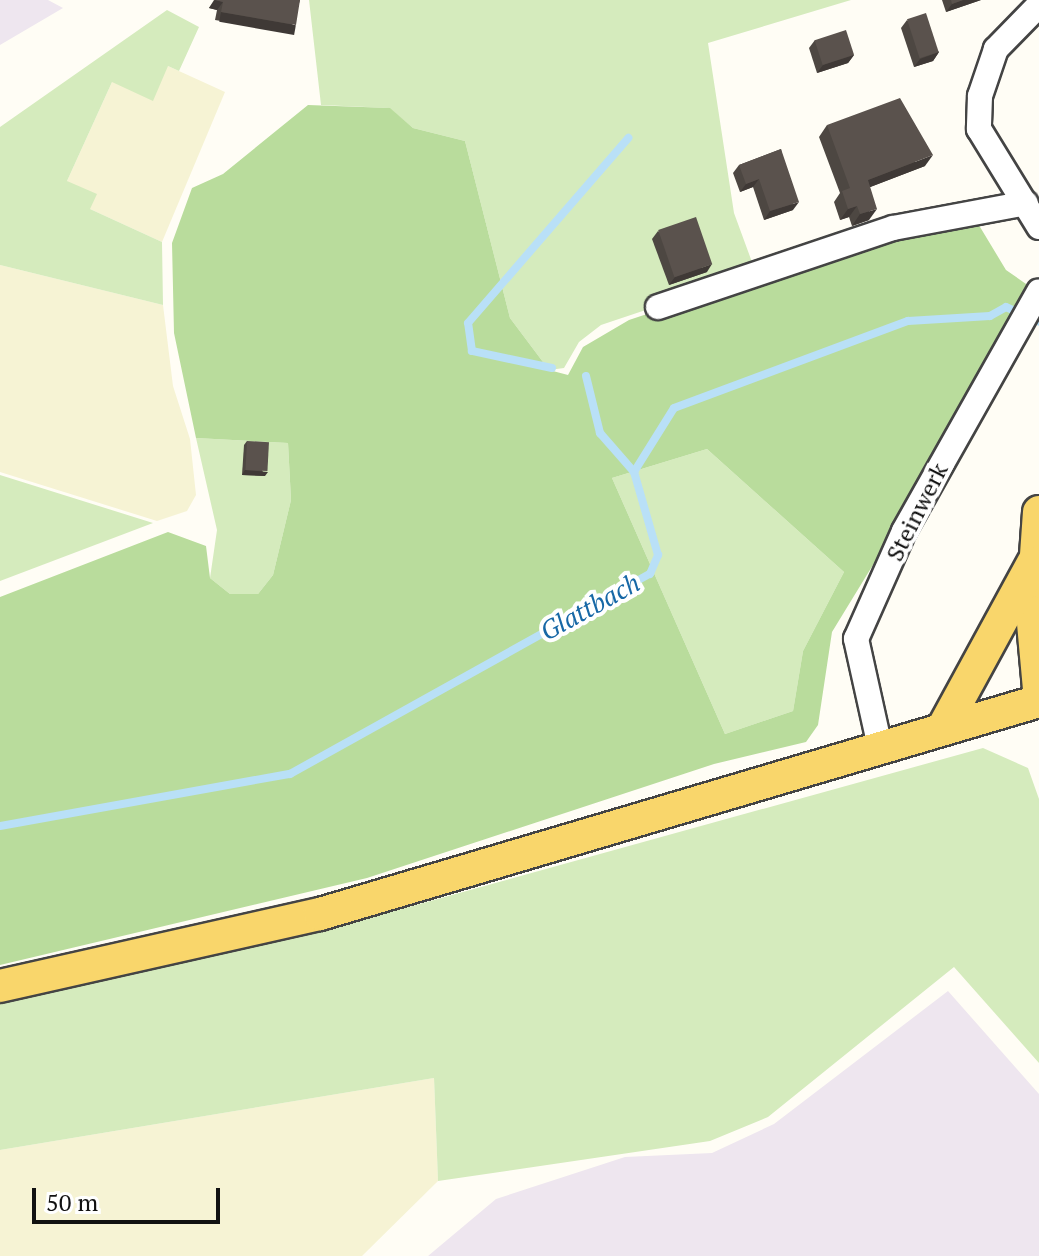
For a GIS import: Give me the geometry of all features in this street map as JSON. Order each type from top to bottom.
[{"type":"main road","points":[[1039,512],[1033,563],[1039,689]]},
{"type":"main road","points":[[943,728],[1033,563]]},
{"type":"main road","points":[[0,986],[281,925],[1039,701]]},
{"type":"lane","points":[[1039,5],[996,49],[980,96],[979,129],[1039,227]]},
{"type":"lane","points":[[658,307],[893,228],[1026,203]]},
{"type":"lane","name":"Steinwerk","points":[[880,747],[856,639],[904,531],[1034,299]]},
{"type":"shaded area","points":[[0,0],[48,0],[63,8],[0,45]]},
{"type":"shaded area","points":[[168,66],[225,92],[162,242],[90,209],[67,181],[112,82]]},
{"type":"shaded area","points":[[0,265],[163,305],[173,386],[190,439],[196,495],[187,511],[157,521],[0,472]]},
{"type":"shaded area","points":[[948,991],[1039,1094],[1039,1256],[428,1256],[496,1199],[625,1157],[712,1153],[774,1124]]},
{"type":"shaded area","points":[[434,1078],[438,1181],[362,1256],[0,1256],[0,1150]]},
{"type":"green space","points":[[309,0],[851,0],[708,43],[734,213],[756,273],[601,325],[579,342],[564,368],[549,370],[510,318],[465,141],[413,128],[389,108],[321,105]]},
{"type":"green space","points":[[167,10],[199,27],[179,71],[168,66],[153,101],[112,82],[67,181],[97,194],[90,209],[162,242],[163,305],[0,265],[0,127]]},
{"type":"green space","points":[[308,105],[390,108],[413,128],[465,141],[510,318],[549,370],[568,375],[583,347],[629,320],[821,256],[974,217],[1006,270],[1039,293],[832,632],[818,725],[806,742],[714,764],[367,878],[0,965],[0,597],[168,532],[206,546],[210,578],[230,594],[258,594],[273,575],[291,500],[288,443],[196,438],[174,333],[172,243],[192,188],[223,174]],"holes":[[[707,449],[844,572],[803,651],[793,711],[725,734],[612,478]]]},
{"type":"green space","points":[[196,438],[288,443],[291,500],[273,575],[258,594],[230,594],[210,578],[217,530]]},
{"type":"green space","points":[[707,449],[844,572],[803,651],[793,711],[725,734],[612,478]]},
{"type":"green space","points":[[0,475],[153,523],[0,581]]},
{"type":"green space","points":[[983,748],[1028,768],[1039,799],[1039,1063],[954,967],[768,1117],[710,1141],[438,1181],[434,1078],[0,1150],[0,998],[376,916]]},
{"type":"building","points":[[215,0],[300,0],[296,25],[221,12],[223,2]]},
{"type":"building","points":[[926,13],[939,52],[920,58],[907,19]]},
{"type":"building","points":[[846,30],[854,55],[823,65],[815,40]]},
{"type":"building","points":[[900,98],[933,155],[868,180],[877,209],[860,214],[857,206],[848,209],[842,191],[850,188],[827,125]]},
{"type":"building","points":[[781,149],[799,202],[770,211],[759,179],[746,184],[739,165]]},
{"type":"building","points":[[696,217],[712,264],[674,277],[658,230]]},
{"type":"building","points":[[247,441],[269,442],[267,471],[245,470]]},
{"type":"waterway","points":[[552,368],[472,351],[468,323],[628,138]]},
{"type":"waterway","name":"Glattbach","points":[[0,826],[290,774],[650,574],[658,555],[634,472],[674,408],[908,321],[990,316],[1006,307],[1039,322]]},
{"type":"waterway","points":[[586,376],[600,433],[634,472]]}]
